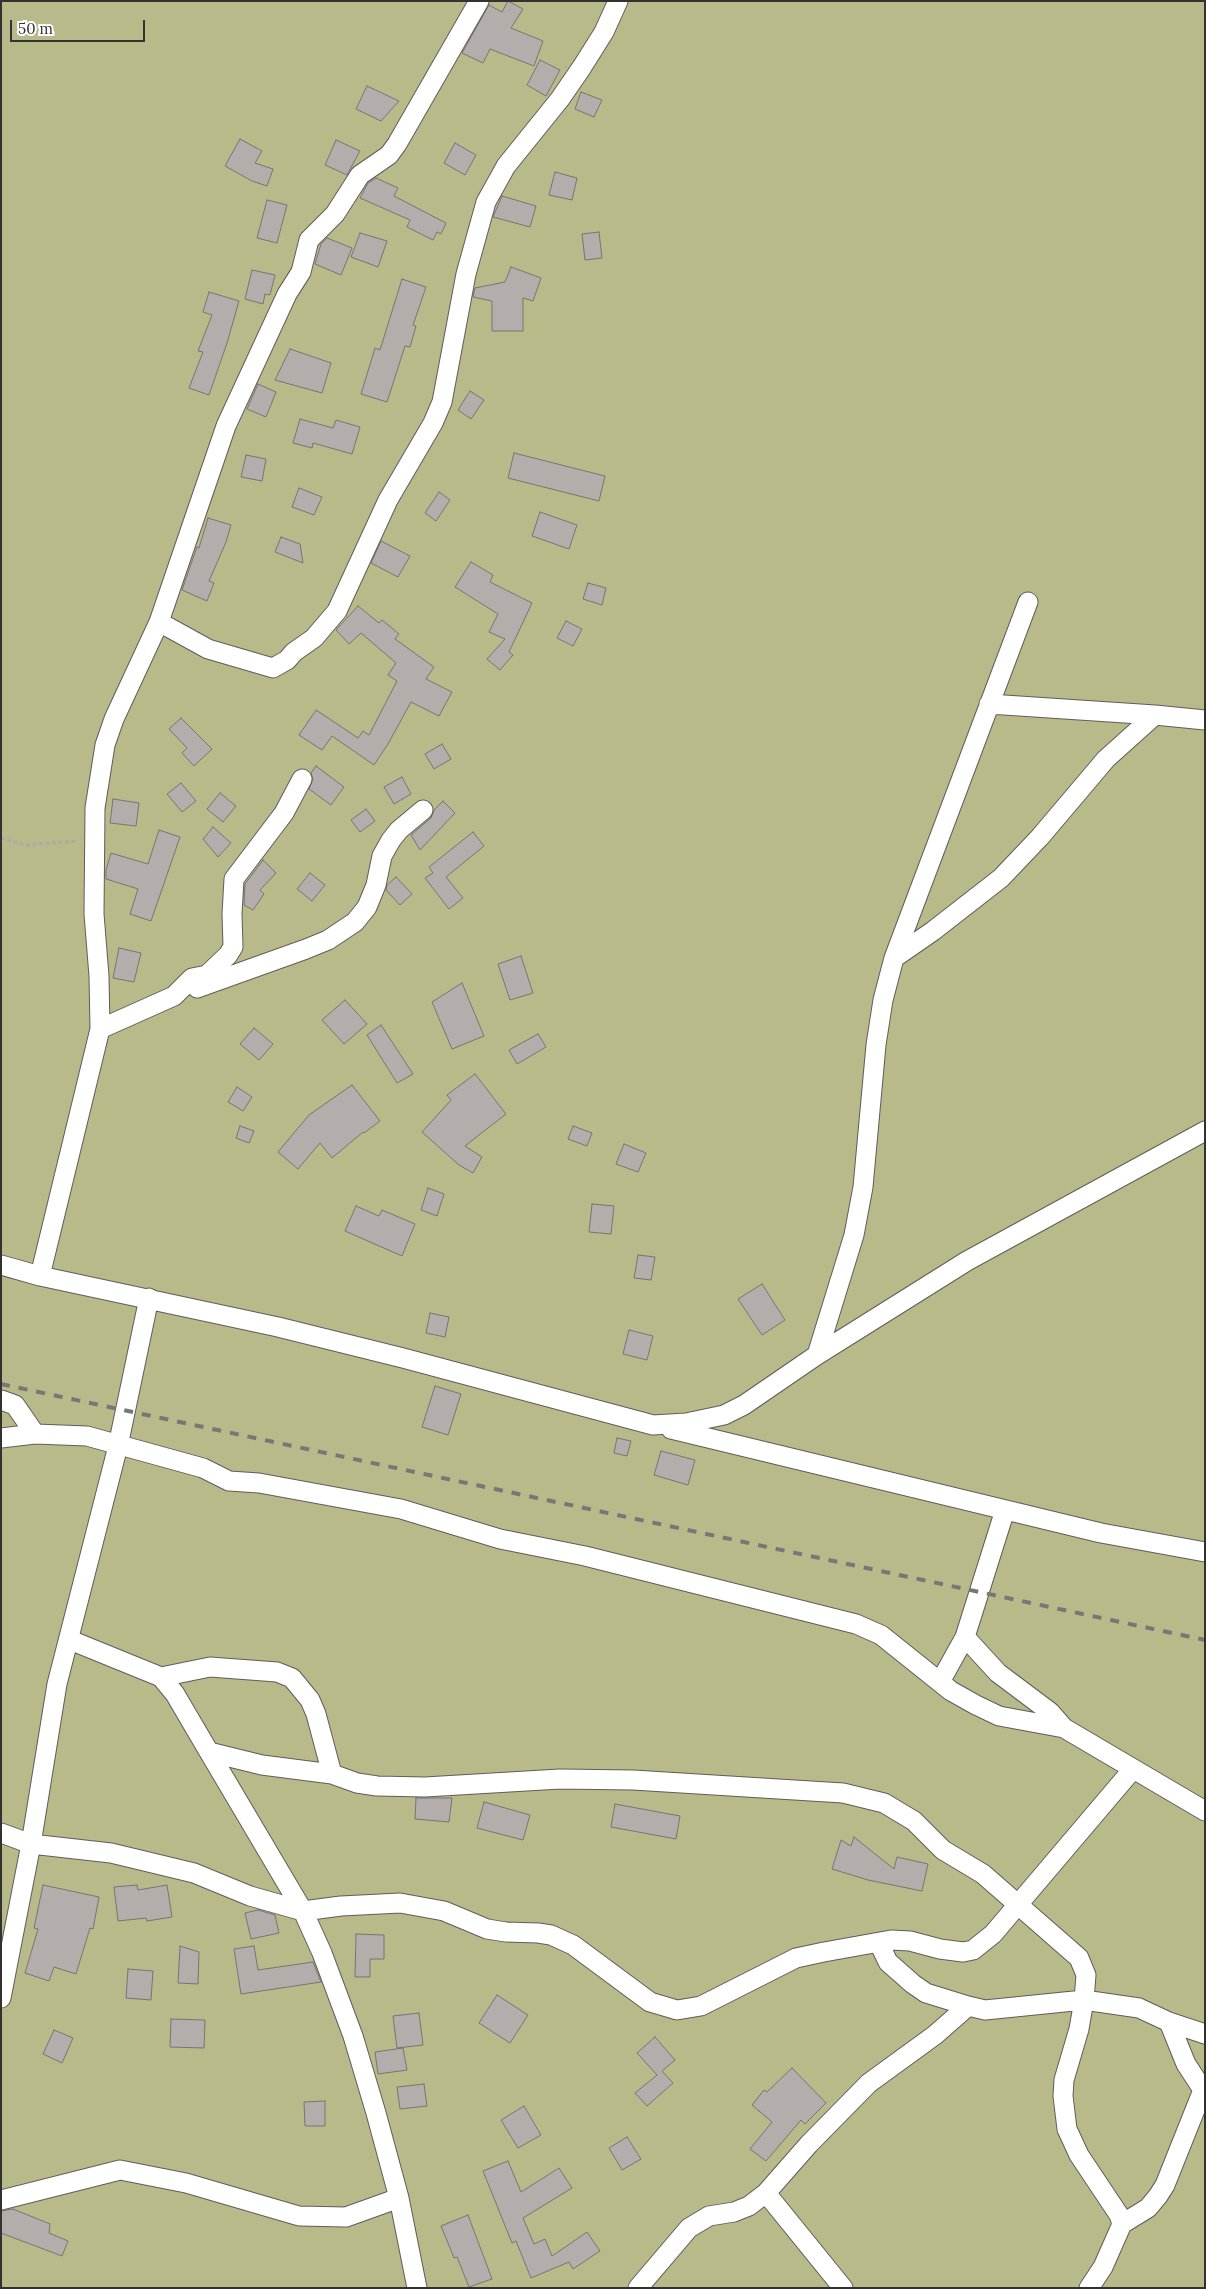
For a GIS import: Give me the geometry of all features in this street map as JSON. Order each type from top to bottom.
[{"type":"street","points":[[40,1276],[100,1029],[99,976],[94,914],[95,808],[105,745],[114,720],[159,622],[226,426],[287,294],[301,272],[309,240],[334,214],[360,175],[389,156],[478,1]]},
{"type":"street","points":[[159,622],[208,649],[274,668],[314,638],[337,611],[395,488],[433,423],[442,402],[466,274],[490,195],[506,166],[560,100],[582,67],[604,32],[618,1]]},
{"type":"street","points":[[817,1355],[854,1235],[863,1187],[876,1045],[883,1000],[894,958],[1028,602]]},
{"type":"street","points":[[989,704],[1205,720]]},
{"type":"street","points":[[894,958],[934,931],[1001,878],[1040,837],[1106,759],[1155,715]]},
{"type":"street","points":[[174,996],[192,978],[207,975],[228,955],[233,947],[234,879],[284,813],[302,779]]},
{"type":"street","points":[[100,1029],[174,996],[328,940],[348,928],[367,907],[376,885],[382,856],[391,840],[399,830],[423,810]]},
{"type":"street","points":[[653,1425],[686,1423],[724,1415],[744,1405],[817,1355],[967,1261],[1205,1131]]},
{"type":"street","points":[[1,1264],[40,1276],[148,1298],[403,1358],[653,1425],[1101,1533],[1205,1552]]},
{"type":"street","points":[[1,1998],[31,1844],[57,1684],[70,1640],[118,1446],[148,1298]]},
{"type":"street","points":[[1,1400],[10,1401],[15,1405],[35,1434]]},
{"type":"street","points":[[1,1438],[35,1434],[87,1436],[203,1468],[229,1481],[259,1483],[401,1509],[500,1539],[585,1556],[856,1624],[881,1635],[940,1682],[968,1701],[999,1716],[1064,1728]]},
{"type":"street","points":[[940,1682],[965,1637],[1005,1510]]},
{"type":"street","points":[[965,1637],[988,1663],[1050,1712],[1064,1728],[1205,1810]]},
{"type":"street","points":[[70,1640],[162,1676],[210,1667],[277,1672],[292,1678],[310,1700],[316,1714],[332,1774]]},
{"type":"street","points":[[162,1676],[175,1694],[303,1911],[353,2036],[399,2198],[417,2288]]},
{"type":"street","points":[[209,1752],[262,1765],[332,1774],[357,1783],[403,1788],[560,1778],[633,1780],[843,1793],[884,1803],[914,1821],[943,1850],[983,1874],[1079,1958],[1086,1975],[1079,2029],[1064,2080],[1063,2096],[1067,2129],[1079,2155],[1120,2215],[1122,2224]]},
{"type":"street","points":[[1,1833],[31,1844],[111,1853],[152,1862],[194,1873],[250,1896],[303,1911],[340,1906],[400,1903],[444,1911],[487,1929],[551,1935],[573,1945],[650,2002],[677,2010],[701,2006],[796,1958],[891,1940],[910,1941],[940,1949],[963,1952],[973,1950],[992,1934],[1019,1904],[1133,1769]]},
{"type":"street","points":[[879,1943],[888,1962],[913,1984],[926,1992],[968,2006],[985,2010],[1084,2000],[1139,2008],[1169,2022],[1205,2034]]},
{"type":"street","points":[[638,2288],[689,2228],[709,2216],[749,2206],[766,2193],[809,2144],[864,2088],[935,2035],[968,2006]]},
{"type":"street","points":[[1089,2288],[1103,2267],[1122,2224],[1148,2208],[1165,2185],[1204,2092],[1186,2064],[1169,2022]]},
{"type":"street","points":[[1,2200],[120,2170],[186,2183],[299,2216],[346,2217],[399,2198]]},
{"type":"street","points":[[766,2193],[843,2288]]},
{"type":"path","points":[[1,838],[25,845],[83,840],[95,842]]},
{"type":"green space","points":[[1,1],[1205,1],[1205,2288],[1,2288]]},
{"type":"building","points":[[508,1],[523,9],[511,28],[543,41],[534,66],[490,49],[483,63],[462,53],[489,5],[502,12]]},
{"type":"building","points":[[540,60],[560,70],[546,96],[527,85]]},
{"type":"building","points":[[367,86],[399,101],[381,121],[356,109]]},
{"type":"building","points":[[581,92],[602,100],[594,117],[575,109]]},
{"type":"building","points":[[240,139],[262,151],[255,163],[273,169],[267,186],[252,181],[225,166]]},
{"type":"building","points":[[336,140],[360,151],[347,175],[325,165]]},
{"type":"building","points":[[455,143],[476,155],[465,175],[444,163]]},
{"type":"building","points":[[555,172],[577,178],[572,200],[549,195]]},
{"type":"building","points":[[376,178],[398,188],[394,196],[446,223],[441,234],[437,232],[433,240],[407,227],[410,220],[360,198],[368,183]]},
{"type":"building","points":[[502,196],[536,206],[530,227],[493,217]]},
{"type":"building","points":[[267,200],[287,205],[277,243],[257,238]]},
{"type":"building","points":[[599,232],[602,258],[585,260],[582,234]]},
{"type":"building","points":[[360,233],[387,241],[378,267],[351,257]]},
{"type":"building","points":[[327,238],[352,248],[341,275],[315,264],[321,244]]},
{"type":"building","points":[[511,267],[541,278],[533,301],[523,298],[523,331],[492,331],[492,301],[473,297],[475,288],[505,282]]},
{"type":"building","points":[[252,270],[275,275],[270,295],[265,294],[263,304],[245,299]]},
{"type":"building","points":[[402,279],[426,287],[413,325],[416,326],[410,347],[405,346],[387,402],[361,394],[375,348],[380,350]]},
{"type":"building","points":[[209,292],[239,301],[209,395],[189,388],[203,352],[198,351],[212,315],[203,312]]},
{"type":"building","points":[[290,349],[331,363],[322,393],[275,380]]},
{"type":"building","points":[[258,384],[276,392],[266,417],[247,409]]},
{"type":"building","points":[[470,391],[484,400],[471,419],[458,410]]},
{"type":"building","points":[[300,419],[333,428],[336,420],[360,427],[352,454],[313,443],[312,448],[293,443]]},
{"type":"building","points":[[514,453],[605,476],[599,501],[508,478]]},
{"type":"building","points":[[246,455],[266,459],[262,481],[241,477]]},
{"type":"building","points":[[299,488],[322,497],[314,515],[292,507]]},
{"type":"building","points":[[439,492],[450,500],[436,521],[425,513]]},
{"type":"building","points":[[540,512],[577,525],[569,549],[532,536]]},
{"type":"building","points":[[208,518],[231,525],[226,542],[209,581],[214,583],[207,601],[182,590],[197,547],[199,548]]},
{"type":"building","points":[[281,537],[300,544],[303,563],[275,552]]},
{"type":"building","points":[[381,541],[410,556],[398,577],[371,563]]},
{"type":"building","points":[[471,562],[493,575],[490,582],[532,603],[509,652],[513,655],[500,670],[487,659],[505,639],[489,632],[498,614],[455,587]]},
{"type":"building","points":[[588,583],[606,588],[602,605],[583,599]]},
{"type":"building","points":[[358,606],[379,623],[382,620],[399,634],[395,639],[434,667],[426,679],[452,692],[439,716],[411,702],[374,765],[332,736],[322,750],[299,735],[316,710],[358,738],[363,731],[369,735],[397,681],[388,675],[396,663],[361,633],[349,644],[336,630]]},
{"type":"building","points":[[566,621],[582,629],[573,646],[557,638]]},
{"type":"building","points":[[181,718],[212,749],[194,766],[182,753],[187,748],[169,729]]},
{"type":"building","points":[[442,744],[451,759],[434,769],[425,754]]},
{"type":"building","points":[[316,766],[344,787],[331,805],[309,789],[313,779],[311,773]]},
{"type":"building","points":[[402,777],[411,794],[394,804],[384,787]]},
{"type":"building","points":[[181,783],[196,801],[182,812],[167,794]]},
{"type":"building","points":[[220,793],[236,806],[223,822],[207,809]]},
{"type":"building","points":[[113,799],[139,803],[136,826],[110,823]]},
{"type":"building","points":[[443,801],[455,813],[420,850],[411,835],[431,818],[434,810]]},
{"type":"building","points":[[366,809],[375,821],[360,832],[351,820]]},
{"type":"building","points":[[213,827],[231,843],[218,857],[203,839]]},
{"type":"building","points":[[159,830],[180,837],[151,921],[130,914],[138,889],[106,879],[106,870],[111,853],[148,864]]},
{"type":"building","points":[[473,832],[484,846],[446,877],[463,898],[449,909],[425,878],[433,873],[429,867]]},
{"type":"building","points":[[263,860],[276,873],[260,890],[264,894],[253,910],[244,905],[245,884]]},
{"type":"building","points":[[310,873],[325,885],[312,901],[297,889]]},
{"type":"building","points":[[396,877],[412,894],[400,905],[386,890],[387,885]]},
{"type":"building","points":[[119,948],[141,953],[134,982],[113,978]]},
{"type":"building","points":[[521,956],[533,993],[510,1000],[498,964]]},
{"type":"building","points":[[462,983],[484,1036],[452,1049],[432,1002]]},
{"type":"building","points":[[345,1000],[367,1024],[344,1044],[322,1020]]},
{"type":"building","points":[[381,1025],[413,1074],[397,1083],[367,1035]]},
{"type":"building","points":[[254,1028],[273,1044],[259,1060],[240,1044]]},
{"type":"building","points":[[538,1034],[546,1047],[517,1064],[509,1050]]},
{"type":"building","points":[[475,1074],[506,1114],[465,1146],[482,1157],[473,1173],[459,1165],[422,1132],[451,1100],[447,1095]]},
{"type":"building","points":[[352,1085],[380,1121],[363,1132],[332,1158],[320,1143],[298,1169],[278,1152],[309,1115]]},
{"type":"building","points":[[237,1087],[252,1097],[243,1111],[228,1102]]},
{"type":"building","points":[[240,1126],[254,1131],[249,1143],[236,1138]]},
{"type":"building","points":[[573,1126],[592,1133],[587,1146],[568,1139]]},
{"type":"building","points":[[624,1144],[646,1153],[638,1172],[616,1164]]},
{"type":"building","points":[[428,1188],[444,1194],[437,1216],[421,1210]]},
{"type":"building","points":[[592,1204],[614,1206],[611,1234],[589,1232]]},
{"type":"building","points":[[356,1206],[379,1216],[382,1210],[415,1224],[402,1256],[345,1231]]},
{"type":"building","points":[[638,1255],[655,1257],[651,1280],[634,1278]]},
{"type":"building","points":[[762,1284],[785,1320],[762,1335],[738,1299]]},
{"type":"building","points":[[430,1313],[449,1317],[445,1337],[426,1333]]},
{"type":"building","points":[[629,1330],[653,1336],[647,1360],[623,1354]]},
{"type":"building","points":[[435,1386],[461,1394],[448,1435],[422,1427]]},
{"type":"building","points":[[617,1438],[631,1441],[627,1456],[614,1453]]},
{"type":"building","points":[[661,1451],[695,1460],[688,1485],[654,1475]]},
{"type":"building","points":[[416,1798],[452,1798],[449,1822],[415,1819]]},
{"type":"building","points":[[484,1802],[530,1815],[523,1840],[477,1828]]},
{"type":"building","points":[[615,1804],[680,1816],[676,1839],[611,1827]]},
{"type":"building","points":[[854,1837],[894,1869],[897,1857],[928,1864],[922,1891],[868,1880],[832,1869],[841,1840],[851,1846]]},
{"type":"building","points":[[43,1885],[99,1897],[93,1929],[90,1928],[76,1974],[54,1967],[49,1981],[25,1973],[38,1929],[34,1928]]},
{"type":"building","points":[[137,1885],[138,1890],[167,1885],[172,1917],[147,1921],[146,1918],[118,1921],[114,1887]]},
{"type":"building","points":[[258,1910],[275,1915],[279,1933],[251,1939],[245,1913]]},
{"type":"building","points":[[356,1934],[384,1935],[384,1959],[370,1959],[370,1977],[355,1977]]},
{"type":"building","points":[[180,1946],[199,1952],[198,1984],[178,1983]]},
{"type":"building","points":[[254,1946],[258,1970],[313,1962],[321,1982],[241,1994],[234,1949]]},
{"type":"building","points":[[128,1969],[153,1971],[151,2000],[126,1998]]},
{"type":"building","points":[[497,1995],[528,2015],[510,2043],[479,2023]]},
{"type":"building","points":[[419,2013],[423,2045],[397,2048],[393,2016]]},
{"type":"building","points":[[171,2019],[205,2020],[204,2048],[170,2047]]},
{"type":"building","points":[[54,2030],[73,2038],[62,2063],[43,2054]]},
{"type":"building","points":[[655,2037],[675,2060],[662,2071],[673,2083],[647,2106],[635,2093],[657,2075],[637,2053]]},
{"type":"building","points":[[403,2048],[407,2070],[378,2074],[375,2052]]},
{"type":"building","points":[[792,2068],[826,2103],[805,2124],[801,2120],[766,2161],[750,2149],[772,2122],[752,2105],[764,2090],[767,2092]]},
{"type":"building","points":[[424,2084],[427,2106],[400,2109],[397,2087]]},
{"type":"building","points":[[325,2101],[325,2126],[305,2126],[304,2102]]},
{"type":"building","points":[[524,2106],[541,2135],[518,2148],[501,2120]]},
{"type":"building","points":[[627,2137],[641,2159],[622,2170],[609,2148]]},
{"type":"building","points":[[508,2161],[521,2192],[559,2168],[572,2188],[523,2218],[534,2244],[545,2239],[552,2256],[587,2232],[600,2251],[573,2269],[569,2262],[531,2278],[516,2241],[512,2243],[483,2171]]},
{"type":"building","points":[[13,2209],[50,2224],[49,2233],[68,2241],[62,2256],[1,2233],[1,2211]]},
{"type":"building","points":[[468,2215],[492,2279],[469,2287],[457,2257],[454,2258],[441,2226]]},
{"type":"railway","points":[[1,1384],[1205,1640]]}]
